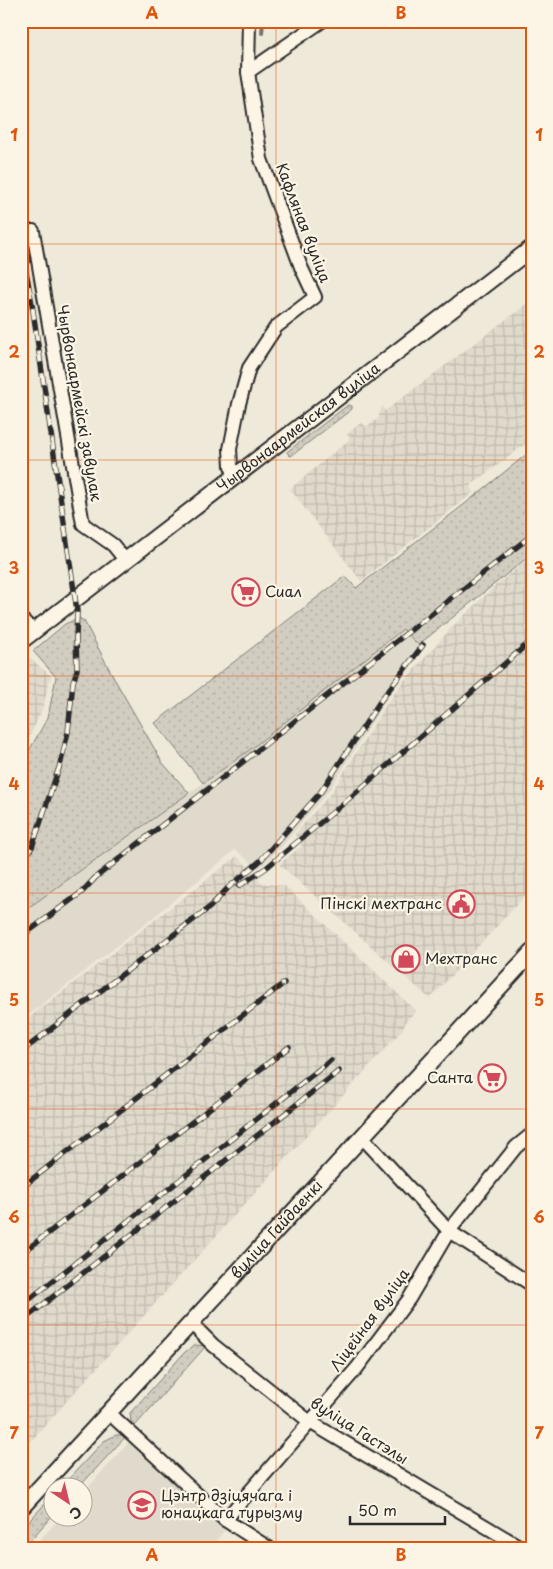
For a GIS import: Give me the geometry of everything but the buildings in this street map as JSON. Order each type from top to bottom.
[{"type":"street","points":[[248,72],[249,21]]},
{"type":"street","points":[[248,72],[322,21]]},
{"type":"street","name":"Кафляная вуліца","points":[[235,476],[230,449],[239,404],[249,368],[276,327],[315,297],[301,267],[261,159],[248,72]]},
{"type":"street","name":"Чырвонаармейскі завулак","points":[[33,231],[84,524],[113,545],[126,561]]},
{"type":"street","name":"Чырвонаармейская вуліца","points":[[21,641],[528,252]]},
{"type":"street","points":[[21,619],[34,631]]},
{"type":"street","name":"вуліца Гайдаенкі","points":[[21,1508],[531,956]]},
{"type":"street","name":"Ліцейная вуліца","points":[[225,1520],[357,1368],[409,1299],[449,1231],[516,1147],[532,1134]]},
{"type":"street","points":[[362,1137],[449,1231],[532,1285]]},
{"type":"street","name":"вуліца Гастэлы","points":[[191,1323],[213,1344],[310,1422],[522,1548]]},
{"type":"street","points":[[109,1413],[225,1520],[269,1548]]},
{"type":"shaded area","points":[[532,300],[532,439],[470,486],[474,492],[361,581],[290,489],[350,439],[347,434],[362,422],[366,427],[378,419],[382,406],[385,411]]},
{"type":"shaded area","points":[[348,405],[352,406],[352,409],[291,456],[289,455],[287,452]]},
{"type":"shaded area","points":[[532,450],[532,554],[418,645],[403,629],[247,752],[203,783],[155,723],[345,576],[356,588]]},
{"type":"shaded area","name":"Пінскі мехтранс","points":[[532,556],[532,888],[430,999],[279,864],[302,846],[295,834],[331,793],[386,705],[403,682],[453,626],[496,585]]},
{"type":"shaded area","points":[[79,618],[84,621],[162,762],[189,793],[21,913],[21,765],[48,717],[56,677],[33,651],[65,624]]},
{"type":"shaded area","points":[[404,629],[418,645],[410,668],[389,695],[331,788],[281,847],[259,868],[235,850],[145,924],[21,1021],[21,913],[247,752]]},
{"type":"shaded area","points":[[29,657],[51,676],[42,710],[21,755],[21,663]]},
{"type":"shaded area","points":[[237,856],[261,883],[285,886],[416,1011],[406,1021],[403,1029],[21,1452],[21,1024]]},
{"type":"shaded area","points":[[195,1345],[206,1346],[134,1427],[131,1422],[130,1413],[185,1352]]},
{"type":"shaded area","points":[[116,1435],[127,1435],[89,1476],[71,1476],[104,1441]]},
{"type":"shaded area","name":"Цэнтр дзіцячага і юнацкага турызму","points":[[130,1441],[218,1520],[224,1531],[210,1548],[32,1548],[53,1526],[92,1526],[92,1483]]},
{"type":"shaded area","points":[[42,1507],[43,1526],[23,1548],[21,1548],[21,1530]]},
{"type":"waterway","points":[[262,33],[263,21]]},
{"type":"railway","points":[[21,243],[32,304],[77,611],[77,670],[73,682],[68,732],[61,762],[32,847],[21,864]]},
{"type":"railway","points":[[21,937],[82,892],[96,877],[532,535]]},
{"type":"railway","points":[[239,886],[266,868],[344,803],[532,640]]},
{"type":"railway","points":[[21,1052],[210,907],[228,888],[260,861],[320,793],[381,700],[423,645]]},
{"type":"railway","points":[[21,739],[25,732]]},
{"type":"railway","points":[[21,1188],[284,983]]},
{"type":"railway","points":[[21,1254],[289,1047]]},
{"type":"railway","points":[[21,1306],[331,1060]]},
{"type":"railway","points":[[21,1322],[339,1071]]},
{"type":"place","name":"Сиал","points":[[246,592]]},
{"type":"place","name":"Пінскі мехтранс","points":[[461,904]]},
{"type":"place","name":"Мехтранс","points":[[406,959]]},
{"type":"place","name":"Санта","points":[[492,1078]]},
{"type":"place","name":"Цэнтр дзіцячага і юнацкага турызму","points":[[142,1505]]}]
